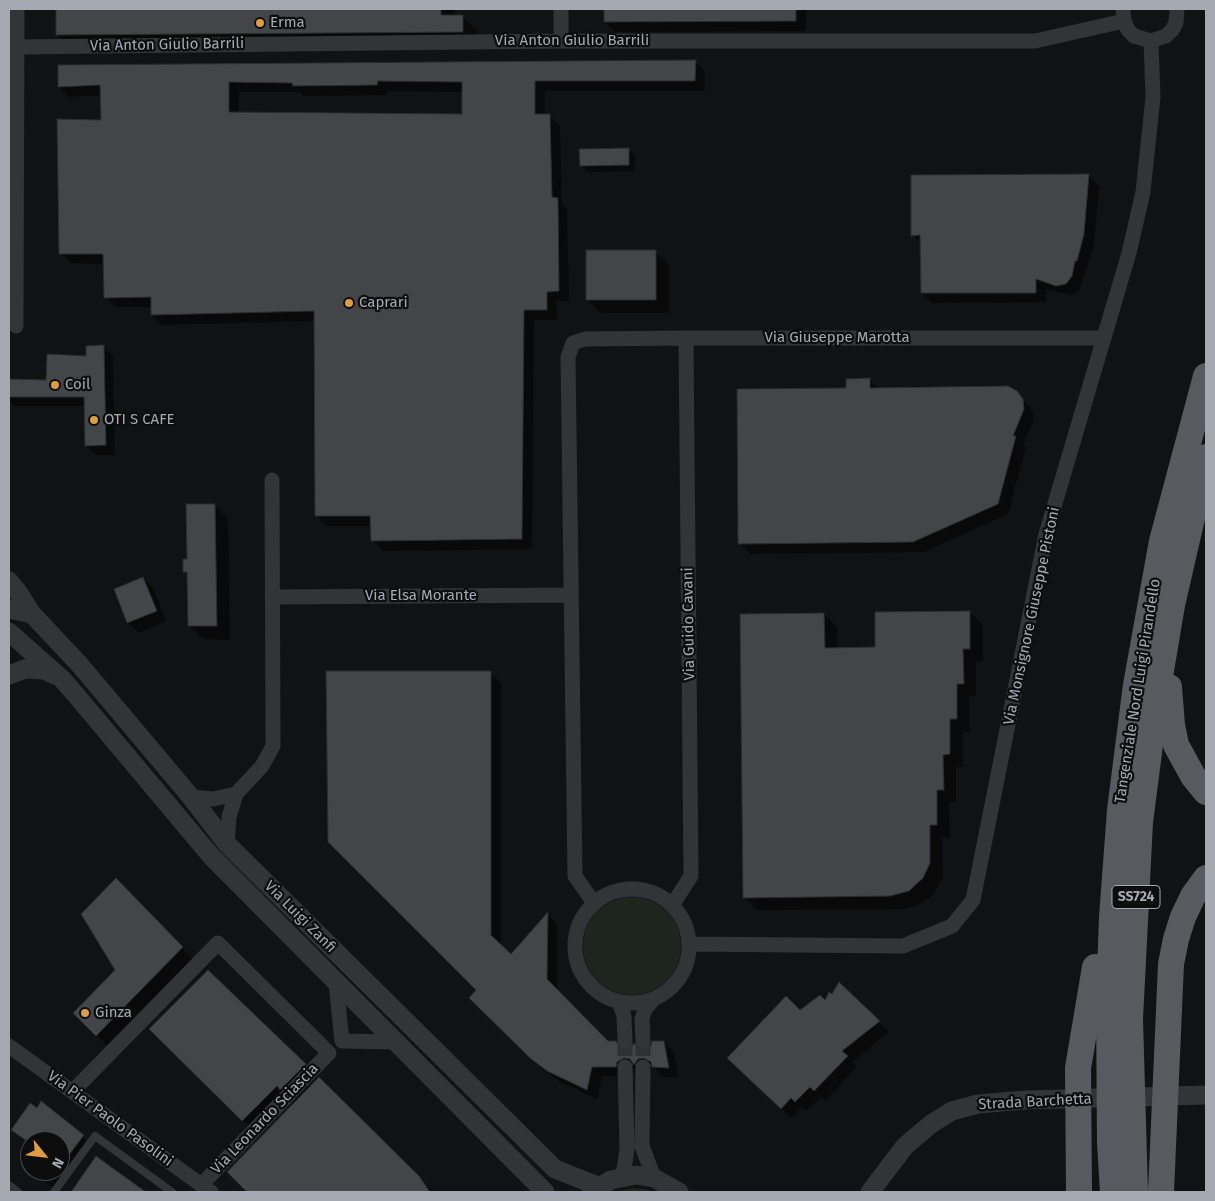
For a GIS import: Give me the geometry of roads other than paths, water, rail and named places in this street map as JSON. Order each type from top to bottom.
[{"type":"highway","name":"Tangenziale Nord Luigi Pirandello","points":[[1113,1192],[1108,998],[1116,853],[1134,694],[1162,541],[1206,376]]},
{"type":"highway","name":"Tangenziale Nord Luigi Pirandello","points":[[1135,1192],[1130,1019],[1140,822],[1155,706],[1172,605],[1206,457]]},
{"type":"highway","points":[[1172,605],[1168,689],[1172,725],[1183,760],[1206,792]]},
{"type":"highway","points":[[1078,1192],[1078,1068],[1092,990],[1096,942],[1116,853]]},
{"type":"highway","points":[[1161,1192],[1171,964],[1183,917],[1192,896],[1206,878]]},
{"type":"street","points":[[16,326],[17,9]]},
{"type":"street","points":[[561,9],[561,41]]},
{"type":"street","points":[[1124,15],[1134,36],[1151,41],[1166,36],[1172,30],[1180,11]]},
{"type":"street","name":"Via Anton Giulio Barrili","points":[[17,47],[561,41],[1035,41],[1124,15]]},
{"type":"street","name":"Via Monsignore Giuseppe Pistoni","points":[[689,944],[903,946],[952,926],[974,900],[1046,534],[1129,253],[1143,192],[1153,97],[1151,41]]},
{"type":"street","name":"Via Giuseppe Marotta","points":[[570,595],[568,357],[573,343],[585,339],[686,338],[1103,338]]},
{"type":"street","name":"Via Guido Cavani","points":[[673,904],[691,876],[686,338]]},
{"type":"street","points":[[227,844],[229,817],[236,794],[262,766],[273,746],[272,480]]},
{"type":"street","name":"Via Luigi Zanfi","points":[[9,581],[32,614],[80,665],[191,797],[227,844],[555,1169],[594,1189]]},
{"type":"street","points":[[570,595],[575,876],[594,903]]},
{"type":"street","name":"Via Elsa Morante","points":[[272,597],[570,595]]},
{"type":"street","points":[[9,609],[32,614]]},
{"type":"street","name":"Via Luigi Zanfi","points":[[9,632],[61,678],[211,856],[545,1192]]},
{"type":"street","points":[[9,675],[25,668],[44,670],[61,678]]},
{"type":"street","points":[[191,797],[212,799],[236,794]]},
{"type":"street","points":[[628,889],[656,894],[673,904],[685,924],[689,944],[688,956],[680,977],[663,994],[652,1000],[632,1004],[620,1002],[593,989],[580,971],[575,953],[578,926],[594,903],[611,893],[628,889]]},
{"type":"street","name":"Via Leonardo Sciascia","points":[[72,1092],[218,943],[329,1053]]},
{"type":"street","points":[[336,983],[342,1041],[395,1042]]},
{"type":"street","points":[[643,1041],[642,1019],[645,1009],[652,1000]]},
{"type":"street","points":[[620,1002],[624,1016],[625,1041]]},
{"type":"street","name":"Via Leonardo Sciascia","points":[[206,1188],[342,1041]]},
{"type":"street","name":"Via Pier Paolo Pasolini","points":[[9,1046],[206,1188]]},
{"type":"street","points":[[623,1176],[627,1149],[625,1067]]},
{"type":"street","points":[[643,1067],[642,1146],[654,1178]]},
{"type":"street","name":"Strada Barchetta","points":[[870,1192],[905,1146],[930,1124],[952,1111],[978,1104],[1025,1100],[1206,1095]]},
{"type":"street","points":[[594,1189],[623,1176],[636,1175],[654,1178],[679,1192]]},
{"type":"lane","points":[[54,1192],[95,1136],[172,1192]]},
{"type":"lane","points":[[9,1185],[18,1192]]},
{"type":"tunnel","points":[[625,1041],[625,1067]]},
{"type":"tunnel","points":[[643,1041],[643,1067]]},
{"type":"place","name":"Erma","points":[[260,23]]},
{"type":"place","name":"Caprari","points":[[349,303]]},
{"type":"place","name":"Coil","points":[[55,385]]},
{"type":"place","name":"OTI S CAFE","points":[[94,420]]},
{"type":"place","name":"Ginza","points":[[85,1013]]}]
